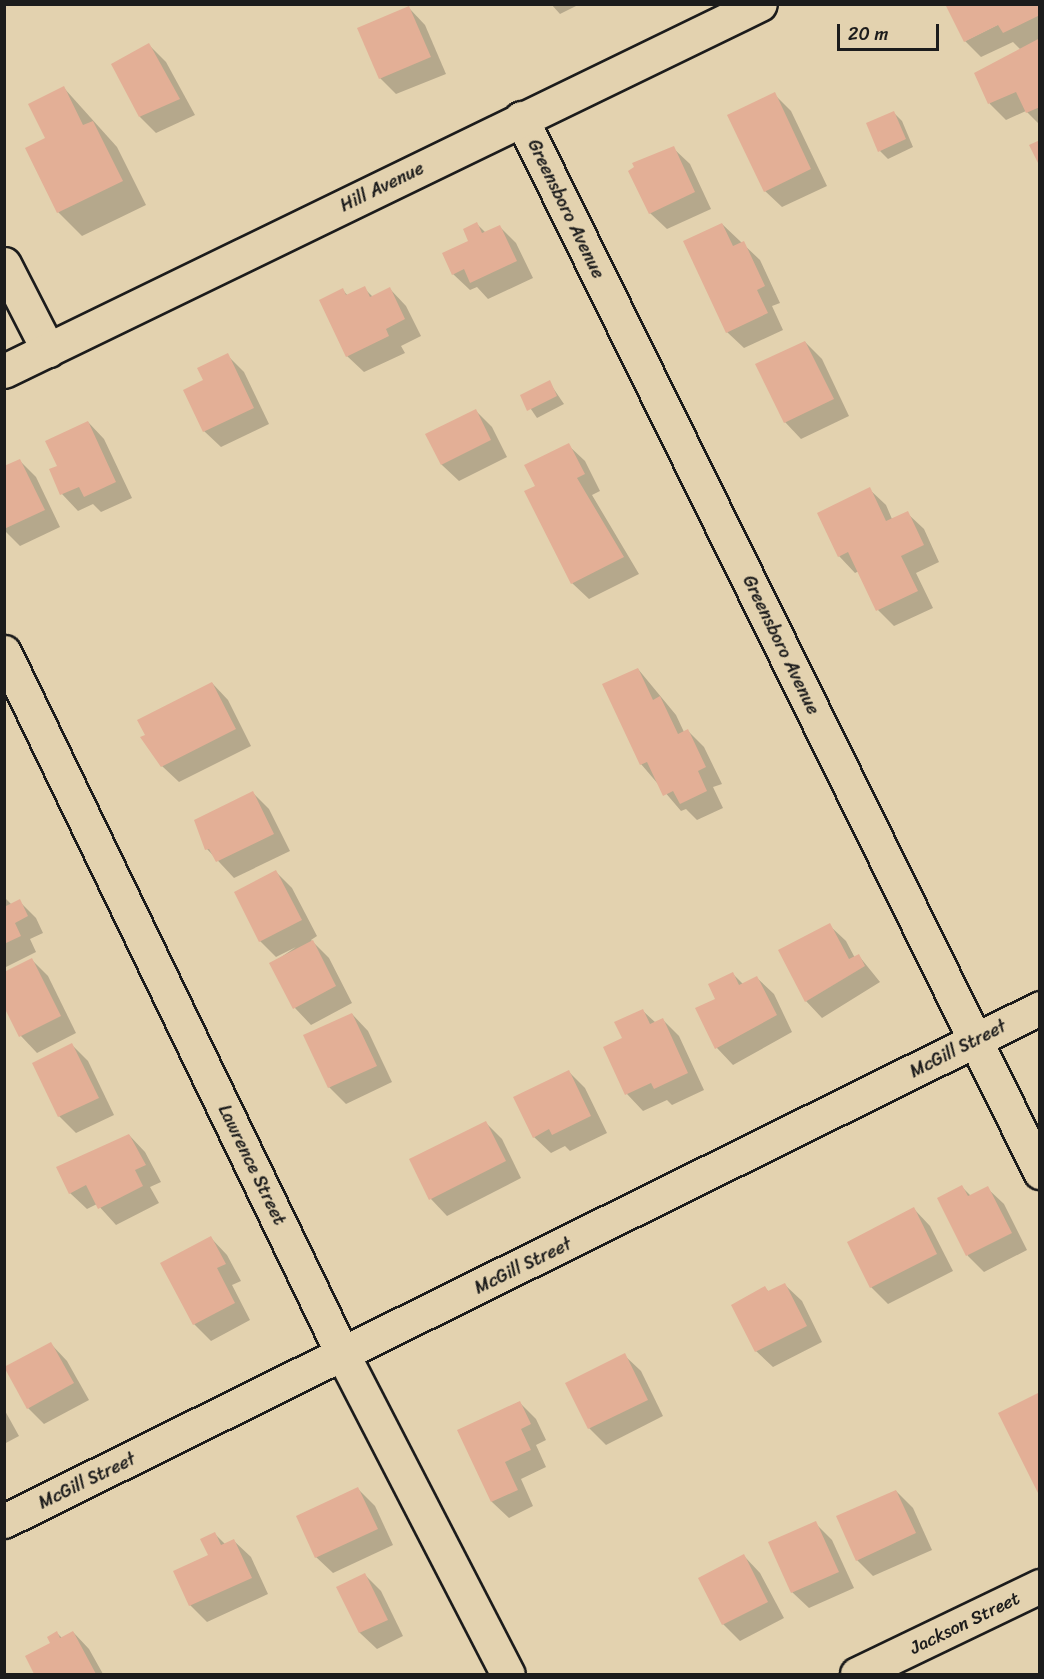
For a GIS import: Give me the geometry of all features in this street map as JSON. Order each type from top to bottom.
[{"type":"street","name":"Hill Avenue","points":[[4,371],[521,118],[760,4]]},
{"type":"street","name":"Greensboro Avenue","points":[[521,118],[1040,1172]]},
{"type":"street","points":[[4,264],[48,350]]},
{"type":"street","name":"Lawrence Street","points":[[4,652],[343,1355],[508,1674]]},
{"type":"street","name":"McGill Street","points":[[4,1521],[1040,1008]]},
{"type":"street","name":"Jackson Street","points":[[857,1674],[1040,1586]]},
{"type":"building","points":[[945,4],[1040,4],[1040,15],[1003,33],[998,25],[964,42]]},
{"type":"building","points":[[409,6],[431,57],[379,79],[357,28]]},
{"type":"building","points":[[1040,38],[1040,107],[1026,113],[1016,92],[988,104],[974,73]]},
{"type":"building","points":[[149,43],[180,99],[139,117],[111,64]]},
{"type":"building","points":[[64,86],[83,125],[93,121],[123,181],[57,213],[25,148],[45,138],[28,104]]},
{"type":"building","points":[[775,92],[811,169],[764,192],[727,115]]},
{"type":"building","points":[[894,111],[906,139],[878,152],[866,123]]},
{"type":"building","points":[[1040,140],[1040,167],[1029,145]]},
{"type":"building","points":[[674,146],[695,192],[649,214],[628,171],[634,167],[632,163]]},
{"type":"building","points":[[477,222],[482,233],[500,225],[517,261],[470,283],[464,269],[452,275],[442,253],[468,241],[463,229]]},
{"type":"building","points":[[722,223],[733,246],[744,241],[765,286],[757,290],[768,313],[726,333],[683,241]]},
{"type":"building","points":[[365,286],[370,297],[390,287],[405,319],[386,329],[389,336],[346,357],[319,300],[343,288],[346,295]]},
{"type":"building","points":[[805,341],[834,399],[784,423],[755,364]]},
{"type":"building","points":[[228,353],[254,408],[203,432],[183,390],[203,380],[197,368]]},
{"type":"building","points":[[550,380],[557,396],[527,411],[520,395]]},
{"type":"building","points":[[476,409],[491,440],[441,465],[425,434]]},
{"type":"building","points":[[88,421],[116,482],[84,497],[79,487],[60,495],[49,469],[57,466],[45,441]]},
{"type":"building","points":[[569,443],[585,474],[577,478],[624,557],[571,584],[524,491],[535,486],[524,465]]},
{"type":"building","points":[[20,459],[45,510],[4,529],[4,466]]},
{"type":"building","points":[[870,487],[886,521],[908,511],[924,545],[901,556],[918,591],[876,611],[848,552],[838,557],[817,513]]},
{"type":"building","points":[[638,668],[653,700],[660,696],[678,734],[688,729],[706,767],[698,771],[707,791],[680,804],[673,791],[663,796],[647,762],[640,765],[602,684]]},
{"type":"building","points":[[212,682],[236,729],[161,767],[140,737],[145,735],[137,720]]},
{"type":"building","points":[[253,791],[274,834],[216,862],[209,849],[205,850],[194,820]]},
{"type":"building","points":[[276,870],[302,920],[259,942],[234,892]]},
{"type":"building","points":[[20,899],[28,916],[15,923],[21,936],[4,944],[4,907]]},
{"type":"building","points":[[830,923],[849,959],[859,954],[865,966],[805,1002],[778,950]]},
{"type":"building","points":[[313,940],[336,986],[293,1009],[269,963]]},
{"type":"building","points":[[32,958],[61,1016],[19,1037],[4,1007],[4,972]]},
{"type":"building","points":[[733,972],[739,985],[757,976],[777,1015],[715,1049],[695,1008],[715,999],[708,984]]},
{"type":"building","points":[[643,1009],[650,1024],[663,1018],[688,1073],[654,1089],[651,1083],[625,1095],[603,1047],[622,1038],[614,1022]]},
{"type":"building","points":[[352,1013],[377,1066],[328,1088],[303,1035]]},
{"type":"building","points":[[72,1043],[99,1098],[58,1117],[32,1063]]},
{"type":"building","points":[[569,1070],[591,1116],[552,1135],[549,1129],[533,1138],[513,1097]]},
{"type":"building","points":[[486,1121],[506,1161],[429,1200],[409,1159]]},
{"type":"building","points":[[129,1134],[146,1165],[135,1170],[143,1186],[98,1209],[86,1185],[69,1194],[56,1167]]},
{"type":"building","points":[[962,1185],[968,1196],[988,1186],[1012,1233],[966,1256],[937,1198]]},
{"type":"building","points":[[914,1207],[937,1254],[870,1288],[847,1242]]},
{"type":"building","points":[[211,1236],[226,1264],[217,1268],[235,1303],[193,1325],[160,1263]]},
{"type":"building","points":[[785,1283],[807,1326],[755,1352],[731,1305],[765,1286],[768,1291]]},
{"type":"building","points":[[51,1342],[74,1383],[27,1409],[4,1367]]},
{"type":"building","points":[[625,1353],[648,1400],[588,1429],[565,1383]]},
{"type":"building","points":[[1040,1392],[1040,1497],[998,1413]]},
{"type":"building","points":[[520,1401],[531,1424],[521,1429],[531,1450],[505,1462],[518,1490],[491,1502],[457,1430]]},
{"type":"building","points":[[358,1487],[378,1529],[315,1558],[296,1516]]},
{"type":"building","points":[[896,1490],[916,1533],[856,1561],[836,1516]]},
{"type":"building","points":[[816,1521],[839,1572],[791,1593],[768,1542]]},
{"type":"building","points":[[215,1532],[221,1545],[234,1539],[252,1578],[189,1606],[173,1571],[208,1555],[200,1539]]},
{"type":"building","points":[[744,1554],[768,1602],[722,1625],[698,1578]]},
{"type":"building","points":[[365,1573],[388,1620],[359,1633],[336,1587]]},
{"type":"building","points":[[57,1631],[60,1638],[73,1631],[96,1674],[34,1674],[25,1656],[50,1643],[47,1637]]}]
